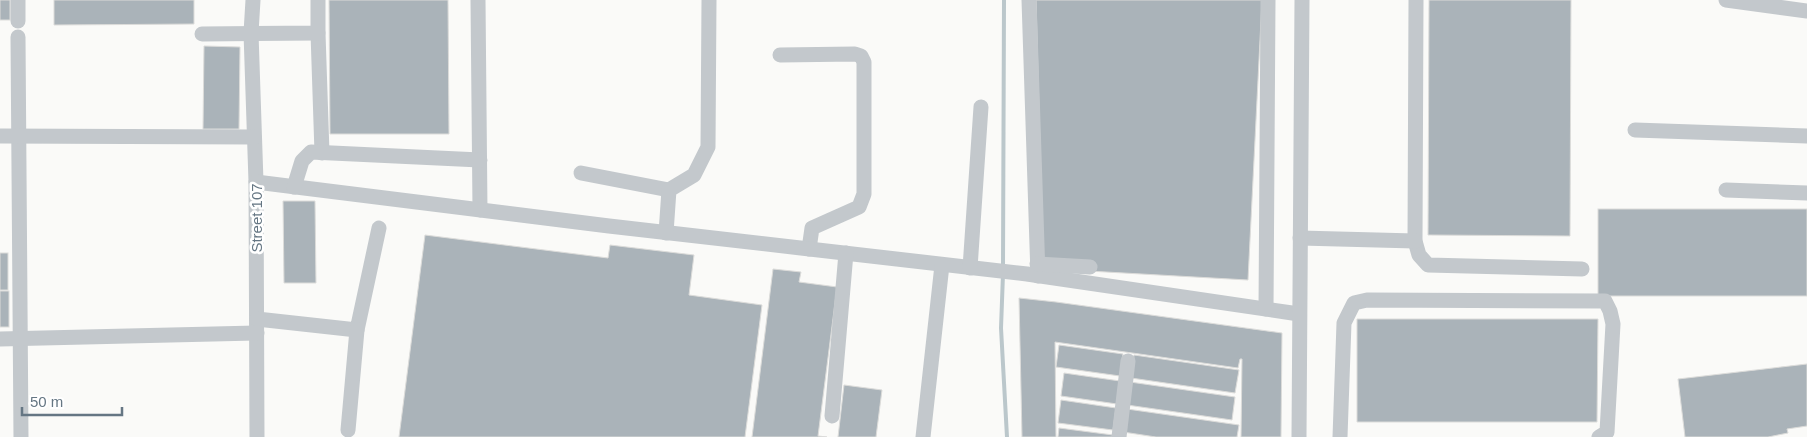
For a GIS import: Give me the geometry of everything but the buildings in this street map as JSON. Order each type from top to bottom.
[{"type":"street","points":[[18,0],[21,437]]},
{"type":"street","name":"Street 107","points":[[253,0],[251,33],[256,182],[257,437]]},
{"type":"street","points":[[318,0],[322,153]]},
{"type":"street","points":[[478,0],[480,210]]},
{"type":"street","points":[[581,173],[669,190],[694,175],[708,147],[708,0]]},
{"type":"street","points":[[1029,0],[1034,271]]},
{"type":"street","points":[[1266,309],[1268,0]]},
{"type":"street","points":[[1299,437],[1302,0]]},
{"type":"street","points":[[1416,0],[1415,241],[1419,256],[1428,265],[1582,270]]},
{"type":"street","points":[[1726,0],[1807,11]]},
{"type":"street","points":[[202,34],[318,34]]},
{"type":"street","points":[[780,55],[855,54],[861,56],[864,62],[864,194],[859,206],[812,228],[808,249]]},
{"type":"street","points":[[974,268],[981,107]]},
{"type":"street","points":[[1635,130],[1807,136]]},
{"type":"street","points":[[0,136],[254,137]]},
{"type":"street","points":[[294,187],[302,161],[311,152],[480,160]]},
{"type":"street","points":[[256,182],[846,254],[974,268],[1034,271],[1299,314]]},
{"type":"street","points":[[666,233],[669,190]]},
{"type":"street","points":[[1726,190],[1807,192]]},
{"type":"street","points":[[348,430],[357,330],[379,228]]},
{"type":"street","points":[[1300,238],[1415,241]]},
{"type":"street","points":[[832,416],[846,254]]},
{"type":"street","points":[[923,437],[942,264]]},
{"type":"street","points":[[1034,271],[1090,267]]},
{"type":"street","points":[[1340,437],[1344,323],[1354,303],[1377,300],[1604,301],[1610,311],[1613,324],[1607,432],[1599,437]]},
{"type":"street","points":[[0,339],[257,326],[357,330]]},
{"type":"street","points":[[1119,437],[1128,361]]},
{"type":"waterway","points":[[1003,267],[1004,0]]},
{"type":"waterway","points":[[1003,274],[1001,328],[1007,437]]}]
